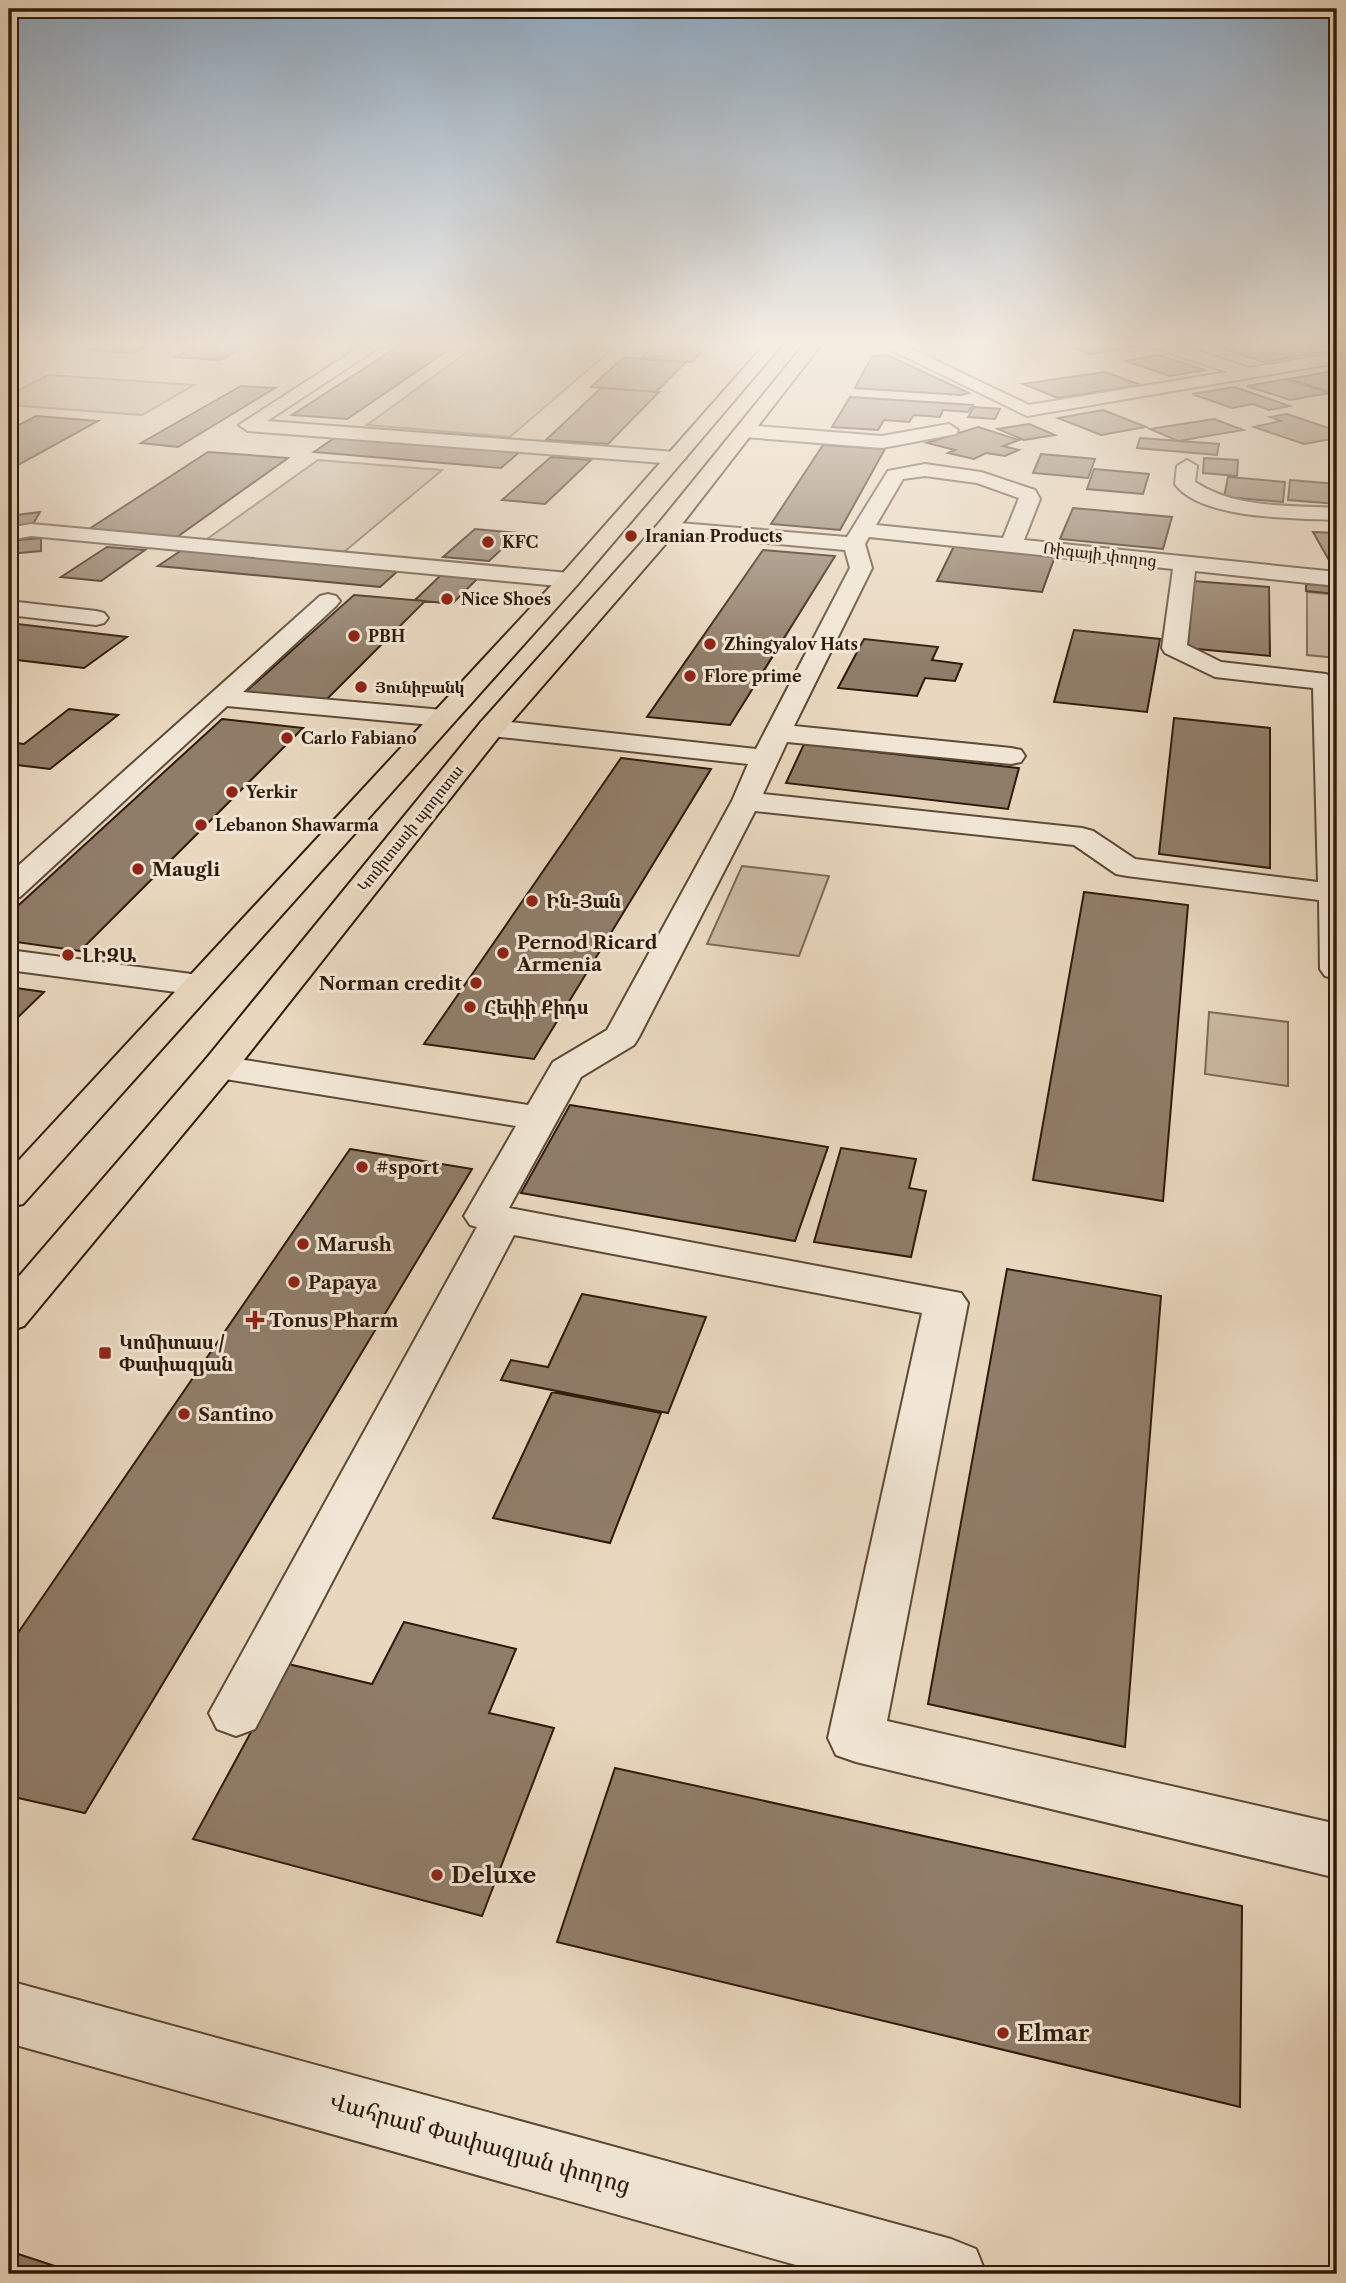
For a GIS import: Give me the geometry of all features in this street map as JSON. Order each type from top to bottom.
[{"type":"main road","points":[[9,1195],[569,580],[684,449]]},
{"type":"main road","name":"Կոմիտասի պողոտա","points":[[9,1316],[219,1067],[491,728],[667,527],[730,449]]},
{"type":"street","points":[[553,449],[676,458]]},
{"type":"street","points":[[903,449],[923,455],[917,470]]},
{"type":"street","points":[[1186,466],[1185,484],[1192,490],[1217,500],[1337,514]]},
{"type":"street","points":[[1012,543],[1030,499],[1028,494],[979,477],[917,470],[895,475],[858,537],[861,568],[746,801],[621,1037],[566,1070],[484,1216],[946,1303],[856,1738],[1337,1850]]},
{"type":"street","name":"Ռիգայի փողոց","points":[[667,527],[1012,543],[1337,579]]},
{"type":"street","points":[[9,534],[31,530],[569,580]]},
{"type":"street","points":[[1185,564],[1174,648],[1215,669],[1326,682],[1337,969]]},
{"type":"street","points":[[9,890],[328,601]]},
{"type":"street","points":[[9,608],[96,618]]},
{"type":"street","points":[[223,698],[443,718]]},
{"type":"street","points":[[491,728],[1011,756]]},
{"type":"street","points":[[746,801],[1082,838],[1127,867],[1334,893]]},
{"type":"street","points":[[9,960],[199,985]]},
{"type":"street","points":[[219,1067],[539,1118]]},
{"type":"street","points":[[236,1713],[502,1219]]},
{"type":"street","name":"Վահրամ Փափազյան փողոց","points":[[9,2012],[951,2274]]},
{"type":"shaded area","points":[[318,460],[442,470],[344,552],[207,539]]},
{"type":"shaded area","points":[[1307,592],[1337,595],[1337,658],[1307,655]]},
{"type":"shaded area","points":[[742,866],[829,876],[799,956],[707,944]]},
{"type":"shaded area","points":[[1209,1012],[1288,1022],[1288,1086],[1205,1074]]},
{"type":"building","points":[[9,449],[48,449],[9,470]]},
{"type":"building","points":[[319,449],[523,449],[501,468],[314,452]]},
{"type":"building","points":[[821,449],[885,449],[840,530],[771,524]]},
{"type":"building","points":[[949,449],[1019,450],[1005,456],[986,453],[974,459],[948,453],[955,450]]},
{"type":"building","points":[[1143,449],[1218,449],[1217,455]]},
{"type":"building","points":[[208,452],[288,458],[177,537],[89,529]]},
{"type":"building","points":[[1041,454],[1095,459],[1088,478],[1033,473]]},
{"type":"building","points":[[551,457],[591,460],[545,504],[502,500]]},
{"type":"building","points":[[1204,458],[1238,460],[1237,476],[1203,473]]},
{"type":"building","points":[[1094,469],[1149,474],[1143,494],[1087,489]]},
{"type":"building","points":[[1228,477],[1285,482],[1283,502],[1224,497]]},
{"type":"building","points":[[1290,480],[1337,484],[1337,504],[1288,500]]},
{"type":"building","points":[[1073,508],[1172,517],[1163,549],[1060,539]]},
{"type":"building","points":[[40,512],[33,524],[9,528],[9,516]]},
{"type":"building","points":[[475,529],[519,533],[489,561],[443,557]]},
{"type":"building","points":[[1313,532],[1337,533],[1337,562],[1330,562]]},
{"type":"building","points":[[41,538],[41,551],[9,554],[9,541]]},
{"type":"building","points":[[954,546],[1055,556],[1042,592],[937,581]]},
{"type":"building","points":[[107,547],[145,550],[101,581],[61,577]]},
{"type":"building","points":[[182,550],[400,569],[380,587],[158,566]]},
{"type":"building","points":[[763,550],[835,556],[730,725],[647,717]]},
{"type":"building","points":[[441,575],[477,579],[452,604],[415,600]]},
{"type":"building","points":[[1193,581],[1269,587],[1270,656],[1187,648]]},
{"type":"building","points":[[1306,584],[1337,586],[1337,594],[1306,591]]},
{"type":"building","points":[[354,595],[425,601],[322,704],[242,695]]},
{"type":"building","points":[[9,623],[127,637],[84,668],[9,659]]},
{"type":"building","points":[[1074,630],[1160,639],[1147,712],[1054,702]]},
{"type":"building","points":[[864,639],[938,647],[932,660],[962,664],[955,681],[925,678],[917,696],[838,688]]},
{"type":"building","points":[[69,709],[118,715],[50,769],[9,764],[9,742],[24,744]]},
{"type":"building","points":[[1174,718],[1270,728],[1270,868],[1159,854]]},
{"type":"building","points":[[222,719],[303,728],[80,951],[9,941],[9,914]]},
{"type":"building","points":[[804,744],[1019,768],[1008,809],[786,783]]},
{"type":"building","points":[[621,758],[711,769],[534,1059],[424,1044]]},
{"type":"building","points":[[1084,892],[1188,905],[1163,1201],[1033,1180]]},
{"type":"building","points":[[9,987],[44,992],[9,1026]]},
{"type":"building","points":[[570,1105],[828,1147],[795,1241],[521,1193]]},
{"type":"building","points":[[841,1148],[916,1159],[909,1188],[926,1191],[911,1257],[814,1242]]},
{"type":"building","points":[[350,1149],[472,1169],[85,1813],[9,1796],[9,1646]]},
{"type":"building","points":[[1007,1269],[1161,1296],[1125,1747],[928,1704]]},
{"type":"building","points":[[582,1294],[706,1317],[668,1413],[501,1380],[511,1360],[548,1367]]},
{"type":"building","points":[[552,1392],[661,1413],[610,1543],[493,1518]]},
{"type":"building","points":[[404,1622],[516,1649],[489,1713],[554,1728],[482,1916],[193,1839],[288,1664],[372,1684]]},
{"type":"building","points":[[615,1768],[1242,1906],[1240,2107],[557,1942]]},
{"type":"building","points":[[9,2251],[79,2274],[9,2274]]},
{"type":"place","name":"Iranian Products","points":[[631,536]]},
{"type":"place","name":"KFC","points":[[488,542]]},
{"type":"place","name":"Nice Shoes","points":[[447,599]]},
{"type":"place","name":"PBH","points":[[354,636]]},
{"type":"place","name":"Zhingyalov Hats","points":[[710,644]]},
{"type":"place","name":"Flore prime","points":[[690,676]]},
{"type":"place","name":"Յունիբանկ","points":[[361,687]]},
{"type":"place","name":"Carlo Fabiano","points":[[287,738]]},
{"type":"place","name":"Yerkir","points":[[232,792]]},
{"type":"place","name":"Lebanon Shawarma","points":[[201,825]]},
{"type":"place","name":"Maugli","points":[[138,869]]},
{"type":"place","name":"Ին-Յան","points":[[532,901]]},
{"type":"place","name":"Pernod Ricard Armenia","points":[[503,953]]},
{"type":"place","name":"ԼԻԶԱ","points":[[68,955]]},
{"type":"place","name":"Norman credit","points":[[476,983]]},
{"type":"place","name":"Հեփի Քիդս","points":[[470,1007]]},
{"type":"place","name":"#sport","points":[[362,1167]]},
{"type":"place","name":"Marush","points":[[303,1244]]},
{"type":"place","name":"Papaya","points":[[294,1282]]},
{"type":"place","name":"Tonus Pharm","points":[[255,1320]]},
{"type":"place","name":"Կոմիտաս / Փափազյան","points":[[105,1353]]},
{"type":"place","name":"Santino","points":[[184,1414]]},
{"type":"place","name":"Deluxe","points":[[437,1875]]},
{"type":"place","name":"Elmar","points":[[1003,2033]]}]
